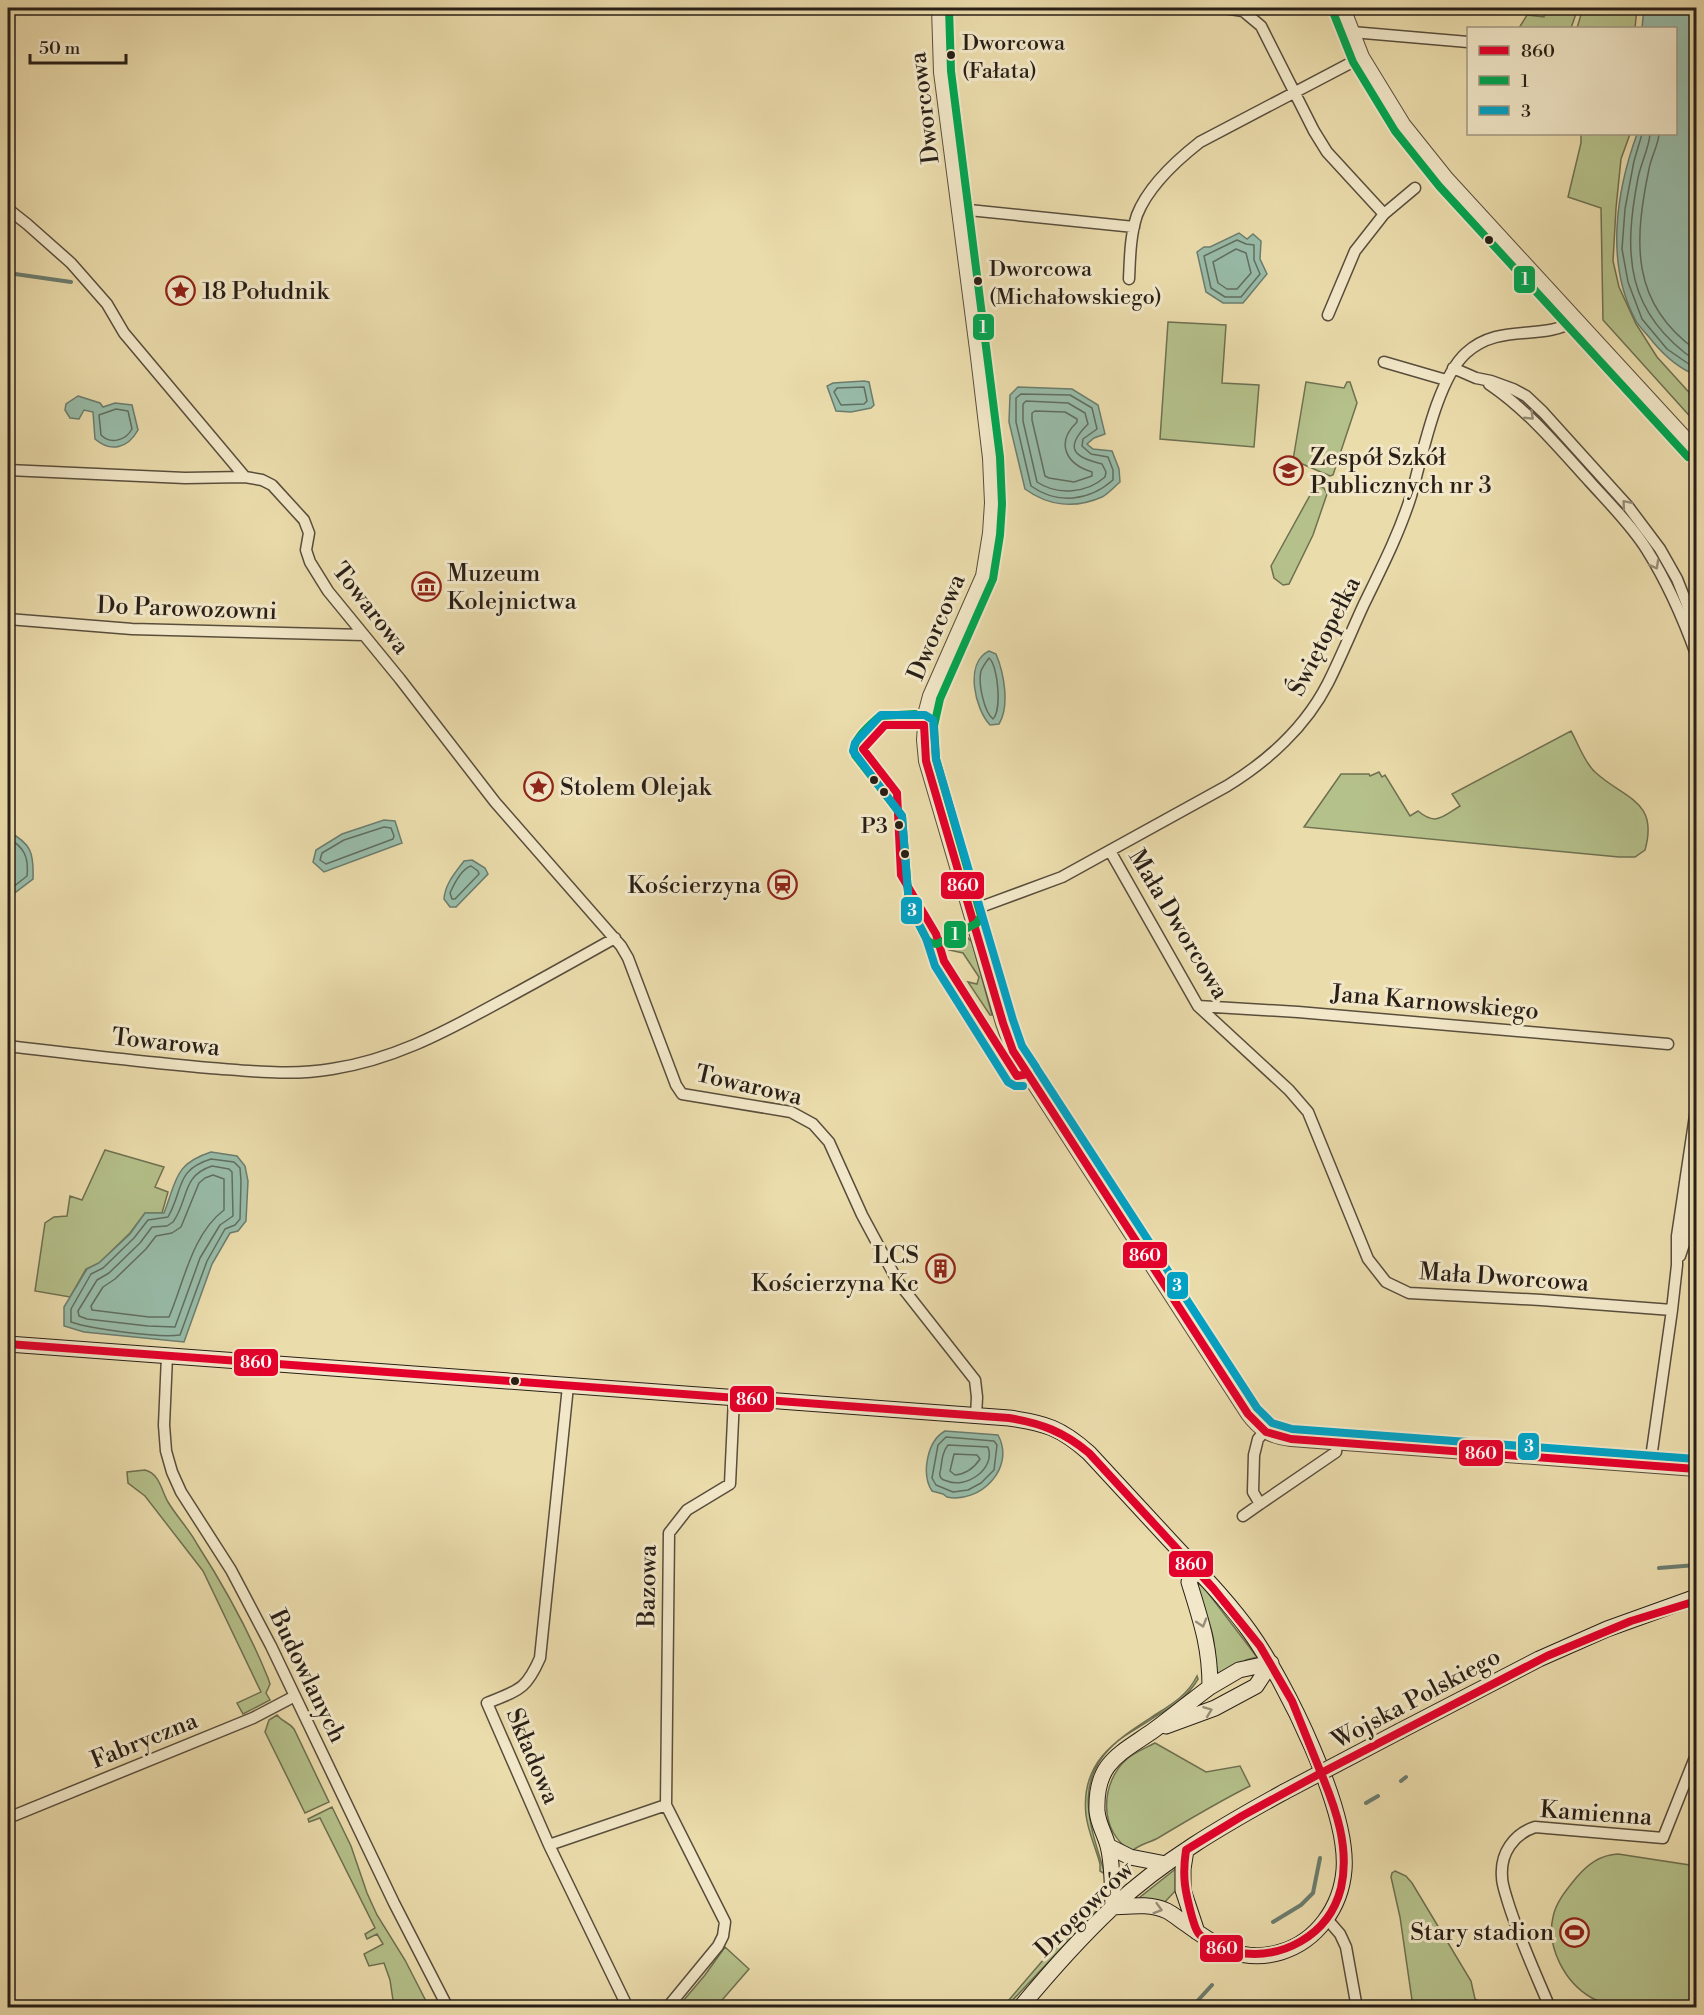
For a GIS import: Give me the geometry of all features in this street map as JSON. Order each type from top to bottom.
[{"type":"main road","points":[[8,1344],[1009,1418],[1049,1425],[1076,1441],[1196,1569],[1249,1631],[1271,1663],[1299,1719],[1329,1794],[1344,1851],[1344,1870],[1339,1893],[1327,1919],[1305,1940],[1292,1948],[1269,1955],[1238,1954],[1212,1944],[1166,1911],[1143,1905],[1113,1907],[1108,1846],[1102,1835],[1097,1814],[1097,1793],[1109,1764],[1123,1749],[1153,1731],[1210,1688],[1239,1670],[1271,1663]]},
{"type":"main road","points":[[1196,1569],[1189,1582],[1210,1657],[1210,1688]]},
{"type":"main road","name":"Wojska Polskiego","points":[[1186,1850],[1284,1792],[1539,1659],[1607,1629],[1696,1599]]},
{"type":"main road","points":[[1153,1731],[1215,1708],[1256,1686],[1271,1663]]},
{"type":"main road","points":[[1108,1846],[1130,1857],[1166,1864]]},
{"type":"main road","points":[[1186,1850],[1183,1890],[1197,1932]]},
{"type":"main road","name":"Drogowców","points":[[1020,2007],[1056,1965],[1113,1907],[1186,1850]]},
{"type":"street","name":"Dworcowa","points":[[939,8],[941,72],[990,458],[992,503],[983,576],[930,696],[924,725],[926,761],[1003,1023],[1014,1051],[1241,1404],[1254,1423],[1264,1432]]},
{"type":"street","points":[[1224,8],[1243,11],[1261,26],[1294,93],[1327,152],[1384,214]]},
{"type":"street","points":[[1343,8],[1362,57],[1403,124],[1447,179],[1696,450]]},
{"type":"street","points":[[1352,33],[1467,42]]},
{"type":"street","points":[[1129,279],[1131,240],[1138,214],[1159,180],[1178,159],[1200,142],[1362,57]]},
{"type":"street","points":[[1328,315],[1355,251],[1384,214],[1415,188]]},
{"type":"street","points":[[959,208],[1134,227]]},
{"type":"street","points":[[8,209],[71,263],[107,304],[124,333],[245,477]]},
{"type":"street","name":"Świętopełka","points":[[970,914],[978,908],[1062,877],[1110,851],[1245,775],[1281,745],[1301,723],[1328,684],[1404,518],[1446,380],[1453,368],[1464,355],[1484,340],[1510,334],[1556,330],[1577,320]]},
{"type":"street","points":[[1383,362],[1446,380]]},
{"type":"street","points":[[1453,368],[1484,380],[1503,384],[1526,396],[1627,505],[1660,549],[1677,579],[1696,627]]},
{"type":"street","points":[[1484,380],[1518,405],[1538,424],[1619,514],[1646,549],[1667,586],[1696,654]]},
{"type":"street","points":[[8,470],[185,478],[245,477]]},
{"type":"street","name":"Towarowa","points":[[245,477],[262,480],[272,485],[304,520],[309,533],[306,550],[310,562],[328,591],[495,802],[615,938],[628,958],[676,1085],[682,1094],[791,1112],[809,1121],[826,1137],[862,1215],[898,1282],[975,1380],[976,1416]]},
{"type":"street","name":"Do Parowozowni","points":[[8,619],[132,629],[364,635]]},
{"type":"street","name":"Mała Dworcowa","points":[[1110,851],[1198,1006],[1289,1090],[1308,1112],[1368,1258],[1386,1282],[1409,1293],[1672,1310]]},
{"type":"street","name":"Towarowa","points":[[8,1046],[160,1064],[268,1073],[306,1073],[333,1069],[387,1056],[419,1045],[615,938]]},
{"type":"street","name":"Jana Karnowskiego","points":[[1198,1006],[1298,1012],[1668,1044]]},
{"type":"street","points":[[1650,1465],[1672,1310],[1677,1265],[1677,1236],[1696,1109]]},
{"type":"street","points":[[1677,1265],[1686,1238],[1696,1176]]},
{"type":"street","name":"Budowlanych","points":[[167,1356],[164,1425],[166,1451],[172,1472],[181,1492],[231,1570],[272,1646],[394,1903],[448,2007]]},
{"type":"street","name":"Składowa","points":[[568,1386],[540,1658],[526,1685],[487,1703],[549,1845],[628,2007]]},
{"type":"street","name":"Bazowa","points":[[667,2007],[718,1946],[723,1936],[725,1922],[666,1805],[669,1533],[687,1510],[730,1484],[734,1398]]},
{"type":"street","points":[[1260,1504],[1253,1492],[1254,1455],[1258,1439],[1264,1432],[1275,1437],[1337,1443],[1696,1469]]},
{"type":"street","points":[[1243,1516],[1336,1452],[1337,1443]]},
{"type":"street","name":"Fabryczna","points":[[8,1818],[254,1718],[295,1696]]},
{"type":"street","name":"Kamienna","points":[[1550,2007],[1512,1918],[1502,1878],[1502,1868],[1508,1848],[1514,1838],[1535,1827],[1663,1838],[1696,1755]]},
{"type":"street","points":[[549,1845],[666,1805]]},
{"type":"street","points":[[1327,1919],[1340,1934],[1346,1947],[1357,2007]]},
{"type":"green space","points":[[1545,8],[1578,8],[1571,27],[1520,27],[1527,15],[1544,17]]},
{"type":"green space","points":[[1583,8],[1637,8],[1635,27],[1577,27]]},
{"type":"green space","points":[[1581,135],[1630,135],[1621,159],[1613,261],[1619,287],[1636,324],[1657,357],[1696,400],[1696,423],[1603,320],[1601,208],[1568,197]]},
{"type":"green space","points":[[1168,322],[1226,325],[1222,383],[1259,385],[1254,447],[1160,439]]},
{"type":"green space","points":[[1306,382],[1344,388],[1347,382],[1350,382],[1357,403],[1333,475],[1330,476],[1293,460]]},
{"type":"green space","points":[[1318,486],[1324,488],[1327,494],[1313,535],[1289,584],[1283,585],[1274,578],[1271,566],[1314,488]]},
{"type":"green space","points":[[1571,731],[1591,768],[1636,802],[1643,810],[1648,833],[1645,850],[1635,857],[1304,827],[1341,774],[1369,774],[1370,776],[1379,772],[1382,777],[1385,775],[1410,816],[1418,811],[1434,819],[1460,806],[1452,794]]},
{"type":"green space","points":[[957,935],[967,937],[972,942],[992,1015],[968,982],[977,984],[979,977],[963,953],[949,950],[949,942]]},
{"type":"green space","points":[[105,1150],[164,1167],[155,1187],[168,1192],[162,1213],[145,1213],[130,1233],[99,1263],[86,1269],[70,1297],[35,1291],[45,1223],[54,1217],[67,1216],[70,1196],[82,1200]]},
{"type":"green space","points":[[145,1470],[157,1479],[168,1502],[217,1576],[261,1660],[270,1684],[266,1693],[270,1700],[243,1714],[237,1703],[261,1692],[203,1571],[145,1496],[128,1483],[127,1472]]},
{"type":"green space","points":[[1202,1585],[1257,1657],[1246,1660],[1211,1682],[1214,1668],[1214,1644],[1196,1586]]},
{"type":"green space","points":[[1197,1676],[1198,1679],[1194,1686],[1184,1697],[1118,1741],[1103,1756],[1094,1771],[1089,1787],[1088,1804],[1094,1838],[1105,1874],[1100,1871],[1100,1864],[1088,1828],[1086,1796],[1089,1780],[1096,1765],[1105,1753],[1116,1742],[1180,1698]]},
{"type":"green space","points":[[277,1715],[294,1729],[329,1802],[305,1813],[265,1732],[269,1720]]},
{"type":"green space","points":[[1155,1743],[1206,1772],[1240,1766],[1250,1786],[1132,1851],[1121,1843],[1108,1820],[1108,1793],[1118,1769],[1127,1759]]},
{"type":"green space","points":[[332,1807],[351,1846],[377,1915],[405,1960],[429,2007],[394,2007],[390,1980],[384,1963],[369,1966],[364,1954],[383,1944],[377,1934],[367,1939],[365,1934],[375,1928],[320,1818],[309,1822],[308,1819]]},
{"type":"green space","points":[[1618,1854],[1696,1866],[1696,2007],[1642,2007],[1601,2002],[1582,1991],[1566,1974],[1560,1963],[1552,1940],[1554,1911],[1559,1901],[1585,1868],[1600,1858]]},
{"type":"green space","points":[[1178,1867],[1178,1888],[1163,1904],[1139,1898]]},
{"type":"green space","points":[[1395,1871],[1406,1876],[1412,1883],[1471,1981],[1475,1999],[1485,2007],[1413,2007],[1400,1917],[1391,1877]]},
{"type":"green space","points":[[1105,1888],[1098,1909],[1009,2004],[1002,2008]]},
{"type":"green space","points":[[725,1947],[749,1969],[716,2007],[678,2007],[705,1975]]},
{"type":"water","points":[[1644,8],[1696,8],[1696,375],[1667,357],[1636,321],[1626,299],[1620,276],[1617,252],[1619,204],[1637,135],[1677,135],[1677,27],[1642,27]]},
{"type":"water","points":[[1239,233],[1247,239],[1253,234],[1261,241],[1260,259],[1267,274],[1243,303],[1223,303],[1206,292],[1197,252]]},
{"type":"water","points":[[869,382],[874,405],[871,408],[851,412],[836,411],[827,386],[833,383]]},
{"type":"water","points":[[1018,387],[1072,389],[1098,405],[1105,434],[1094,438],[1087,444],[1093,449],[1112,451],[1119,469],[1120,482],[1102,497],[1072,504],[1052,502],[1025,489],[1009,422],[1010,395]]},
{"type":"water","points":[[78,396],[100,403],[103,407],[115,403],[132,405],[138,430],[129,441],[119,446],[107,446],[101,443],[95,439],[93,412],[84,410],[79,419],[70,418],[65,410],[66,404]]},
{"type":"water","points":[[989,651],[996,654],[999,662],[1005,699],[999,724],[990,725],[980,708],[974,686],[976,665]]},
{"type":"water","points":[[384,820],[395,821],[402,843],[324,872],[313,862],[316,850],[342,834]]},
{"type":"water","points":[[8,831],[22,840],[32,855],[33,879],[8,898]]},
{"type":"water","points":[[472,860],[485,868],[488,874],[456,907],[450,907],[444,899],[448,884],[464,861]]},
{"type":"water","points":[[211,1152],[237,1156],[245,1166],[248,1181],[246,1221],[238,1231],[230,1233],[212,1264],[184,1342],[84,1332],[64,1326],[64,1307],[87,1269],[99,1263],[130,1234],[145,1213],[164,1213],[175,1182],[183,1168]]},
{"type":"water","points":[[945,1431],[998,1435],[1002,1447],[1002,1460],[998,1471],[992,1481],[971,1495],[959,1498],[947,1497],[932,1491],[929,1484],[927,1467],[930,1450],[934,1442]]},
{"type":"waterway","points":[[8,273],[71,282]]},
{"type":"waterway","points":[[1659,1568],[1696,1565]]},
{"type":"waterway","points":[[1401,1781],[1406,1777]]},
{"type":"waterway","points":[[1366,1803],[1378,1796]]},
{"type":"waterway","points":[[1273,1922],[1301,1905],[1313,1893],[1320,1858]]},
{"type":"waterway","points":[[1191,2008],[1212,1985]]},
{"type":"transit line","name":"1","points":[[915,714],[880,716],[861,734],[854,750],[855,755],[902,816],[909,905],[927,940],[937,944],[977,923],[981,916],[936,759],[934,726],[940,699],[993,579],[1002,504],[1000,457],[951,71],[949,8]]},
{"type":"transit line","name":"1","points":[[1333,12],[1353,62],[1395,131],[1439,186],[1688,457]]},
{"type":"transit line","name":"3","points":[[1023,1086],[1015,1086],[1008,1082],[935,966],[926,938],[909,905],[902,816],[853,751],[855,743],[881,715],[925,715],[933,720],[936,759],[1013,1020],[1022,1046],[1036,1067]]},
{"type":"transit line","name":"860","points":[[885,725],[924,725],[926,761],[1003,1023],[1013,1051],[1028,1074],[1017,1076],[944,961],[936,934],[901,875],[897,793],[863,749],[885,725]]},
{"type":"transit line","name":"3","points":[[1037,1069],[1257,1408],[1272,1423],[1292,1429],[1696,1459]]},
{"type":"transit line","name":"860","points":[[1028,1074],[1248,1414],[1266,1432],[1291,1439],[1696,1469]]},
{"type":"transit line","name":"860","points":[[8,1344],[1009,1418],[1042,1426],[1070,1439],[1089,1453],[1213,1588],[1260,1646],[1292,1701],[1321,1773]]},
{"type":"transit line","name":"860","points":[[1321,1773],[1547,1656],[1631,1621],[1696,1601]]},
{"type":"transit line","name":"860","points":[[1321,1773],[1340,1829],[1344,1858],[1341,1888],[1326,1920],[1301,1941],[1269,1953],[1235,1952],[1207,1941],[1196,1930],[1192,1917],[1184,1876],[1186,1850],[1321,1773]]},
{"type":"place","name":"Dworcowa (Fałata)","points":[[951,55]]},
{"type":"place","name":"Dworcowa (Michałowskiego)","points":[[978,281]]},
{"type":"place","name":"18 Południk","points":[[181,291]]},
{"type":"place","name":"Zespół Szkół Publicznych nr 3","points":[[1289,471]]},
{"type":"place","name":"Muzeum Kolejnictwa","points":[[426,587]]},
{"type":"place","name":"Stolem Olejak","points":[[539,787]]},
{"type":"place","name":"P3","points":[[899,825]]},
{"type":"place","name":"Kościerzyna","points":[[782,885]]},
{"type":"place","name":"LCS Kościerzyna Kc","points":[[940,1269]]},
{"type":"place","name":"Stary stadion","points":[[1575,1932]]}]
